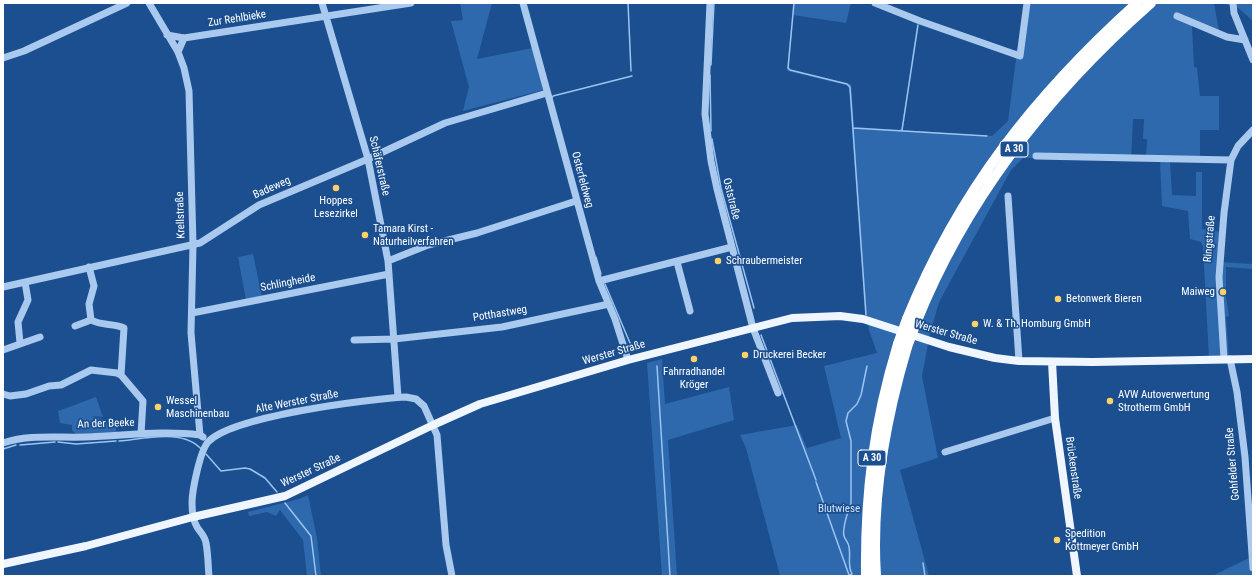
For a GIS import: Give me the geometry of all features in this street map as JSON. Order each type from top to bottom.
[{"type":"highway","name":"A 30","points":[[866,576],[866,511],[874,446],[885,390],[912,321],[935,254],[956,217],[990,165],[1017,128],[1048,91],[1103,34],[1137,3]]},
{"type":"highway","name":"A 30","points":[[912,321],[958,233],[1002,165],[1057,96],[1102,49],[1151,3]]},
{"type":"highway","name":"A 30","points":[[876,576],[877,504],[884,440],[899,376],[903,345]]},
{"type":"main road","name":"Werster Straße","points":[[3,564],[86,546],[193,517],[285,496],[433,425],[494,400],[628,360],[792,318],[840,316],[868,320],[948,347],[995,358],[1019,361],[1052,362],[1253,359]]},
{"type":"main road","name":"Brückenstraße","points":[[1052,362],[1055,418],[1077,576]]},
{"type":"street","points":[[3,58],[24,51],[127,3]]},
{"type":"street","name":"Krellstraße","points":[[149,3],[178,52],[184,68],[189,91],[193,245],[191,333],[200,435]]},
{"type":"street","name":"Schäferstraße","points":[[322,3],[368,159],[388,261],[398,397]]},
{"type":"street","name":"Zur Rehlbieke","points":[[167,35],[184,38],[411,3]]},
{"type":"street","name":"Osterfeldweg","points":[[523,3],[576,201],[599,280],[609,304],[628,360]]},
{"type":"street","name":"Oststraße","points":[[710,3],[706,80],[706,126],[717,190],[753,328],[778,393]]},
{"type":"street","points":[[875,3],[920,21],[1020,56],[1028,3]]},
{"type":"street","points":[[1233,3],[1234,13],[1253,60]]},
{"type":"street","points":[[1177,16],[1227,37],[1245,40]]},
{"type":"street","points":[[178,52],[184,38]]},
{"type":"street","name":"Badeweg","points":[[3,287],[200,243],[259,205],[368,159],[445,123],[547,93]]},
{"type":"street","name":"Ringstraße","points":[[1227,359],[1219,271],[1224,213],[1231,160],[1238,146],[1253,130]]},
{"type":"street","points":[[1036,156],[1231,160]]},
{"type":"street","points":[[1008,196],[1019,361]]},
{"type":"street","points":[[388,261],[428,245],[477,233],[576,201]]},
{"type":"street","points":[[599,280],[677,262],[732,247]]},
{"type":"street","points":[[677,262],[690,311]]},
{"type":"street","points":[[90,267],[94,286],[89,304],[91,320]]},
{"type":"street","name":"Schlingheide","points":[[192,313],[389,274]]},
{"type":"street","points":[[20,344],[18,322],[28,300],[25,282]]},
{"type":"street","name":"Potthastweg","points":[[394,339],[502,327],[609,304]]},
{"type":"street","points":[[75,326],[91,320],[99,324],[117,325],[124,328],[121,375]]},
{"type":"street","points":[[3,350],[40,337]]},
{"type":"street","points":[[354,340],[394,339]]},
{"type":"street","name":"Gohfelder Straße","points":[[1227,359],[1237,392],[1253,568]]},
{"type":"street","points":[[3,394],[10,396],[26,394],[49,386],[61,385],[91,370],[117,373],[121,375],[143,401],[141,434]]},
{"type":"street","name":"Alte Werster Straße","points":[[206,444],[222,433],[265,418],[291,412],[398,397],[413,398],[420,402],[433,425],[436,435],[446,545],[452,576]]},
{"type":"street","points":[[945,452],[1055,418]]},
{"type":"street","name":"An der Beeke","points":[[3,443],[62,436],[83,437],[172,432],[200,435]]},
{"type":"street","points":[[200,435],[206,444],[202,455],[192,502],[193,517],[206,542],[209,576]]},
{"type":"green space","points":[[460,3],[492,3],[477,59],[533,48],[543,90],[463,111],[469,87],[451,21],[463,20]]},
{"type":"green space","name":"Blutwiese","points":[[793,3],[851,3],[846,23],[793,15],[789,67],[791,70],[851,84],[854,127],[899,130],[902,127],[917,23],[871,3],[882,3],[890,6],[892,3],[891,7],[920,19],[1014,51],[1018,49],[1025,3],[1214,3],[1220,36],[1192,26],[1194,67],[1197,68],[1200,96],[1219,96],[1219,130],[1200,130],[1200,157],[1170,161],[1172,195],[1196,196],[1196,172],[1202,172],[1202,229],[1221,232],[1219,262],[1253,264],[1253,269],[1226,267],[1226,297],[1229,316],[1226,317],[1229,358],[1209,359],[1203,247],[1201,242],[1190,239],[1188,211],[1162,206],[1160,161],[1146,161],[1147,139],[1143,139],[1144,119],[1133,119],[1131,160],[1023,158],[1011,170],[939,302],[930,334],[922,376],[938,458],[900,470],[929,576],[780,576],[746,448],[740,435],[797,425],[807,448],[841,438],[824,366],[877,353],[869,330],[867,314],[865,314],[849,88],[846,85],[787,71]],"holes":[[[918,23],[1014,56],[1016,59],[1008,121],[992,136],[903,130]]]},
{"type":"green space","points":[[1219,3],[1253,3],[1253,21],[1237,7]]},
{"type":"green space","points":[[253,254],[262,297],[246,300],[238,257]]},
{"type":"green space","points":[[662,359],[665,404],[729,387],[734,420],[668,440],[677,576],[662,576],[647,363]]},
{"type":"green space","points":[[96,397],[103,417],[91,416],[116,423],[116,432],[76,434],[72,430],[72,425],[60,423],[58,411]]},
{"type":"green space","points":[[308,495],[317,538],[321,576],[307,576],[303,540],[280,510],[276,516],[267,512],[249,516],[248,512],[299,499]]},
{"type":"green space","points":[[1251,557],[1252,576],[1212,576]]},
{"type":"waterway","points":[[628,3],[631,71]]},
{"type":"waterway","points":[[711,65],[714,3]]},
{"type":"waterway","points":[[794,3],[788,68],[790,70],[847,84],[850,87],[866,315]]},
{"type":"waterway","points":[[902,130],[918,25]]},
{"type":"waterway","points":[[710,75],[711,131]]},
{"type":"waterway","points":[[552,98],[553,96],[632,76]]},
{"type":"waterway","points":[[853,128],[987,136]]},
{"type":"waterway","points":[[712,139],[721,188],[754,308]]},
{"type":"waterway","points":[[596,257],[601,274]]},
{"type":"waterway","points":[[605,284],[630,343],[638,350]]},
{"type":"waterway","points":[[761,335],[816,480]]},
{"type":"waterway","points":[[657,366],[670,576]]},
{"type":"waterway","points":[[848,576],[852,574],[850,567],[849,546],[845,537],[844,529],[851,503],[851,441],[846,421],[848,413],[857,404],[861,395],[867,366]]},
{"type":"waterway","points":[[119,441],[163,436],[174,437],[185,439],[194,443],[202,450]]},
{"type":"waterway","points":[[58,442],[76,444],[116,441]]},
{"type":"waterway","points":[[20,445],[55,442]]},
{"type":"waterway","points":[[3,449],[16,445]]},
{"type":"waterway","points":[[206,454],[221,471],[245,468],[250,469],[265,478],[277,492]]},
{"type":"waterway","points":[[816,482],[849,575]]},
{"type":"waterway","points":[[285,503],[311,536],[316,576]]},
{"type":"waterway","points":[[923,563],[925,576]]},
{"type":"place","name":"Hoppes Lesezirkel","points":[[336,188]]},
{"type":"place","name":"Tamara Kirst - Naturheilverfahren","points":[[365,235]]},
{"type":"place","name":"Schraubermeister","points":[[718,261]]},
{"type":"place","name":"Maiweg","points":[[1223,292]]},
{"type":"place","name":"Betonwerk Bieren","points":[[1058,299]]},
{"type":"place","name":"W. & Th. Homburg GmbH","points":[[975,324]]},
{"type":"place","name":"Druckerei Becker","points":[[745,355]]},
{"type":"place","name":"Fahrradhandel Kröger","points":[[694,359]]},
{"type":"place","name":"AVW Autoverwertung Strotherm GmbH","points":[[1110,401]]},
{"type":"place","name":"Wessel Maschinenbau","points":[[158,407]]},
{"type":"place","name":"Spedition Kottmeyer GmbH","points":[[1057,540]]}]
